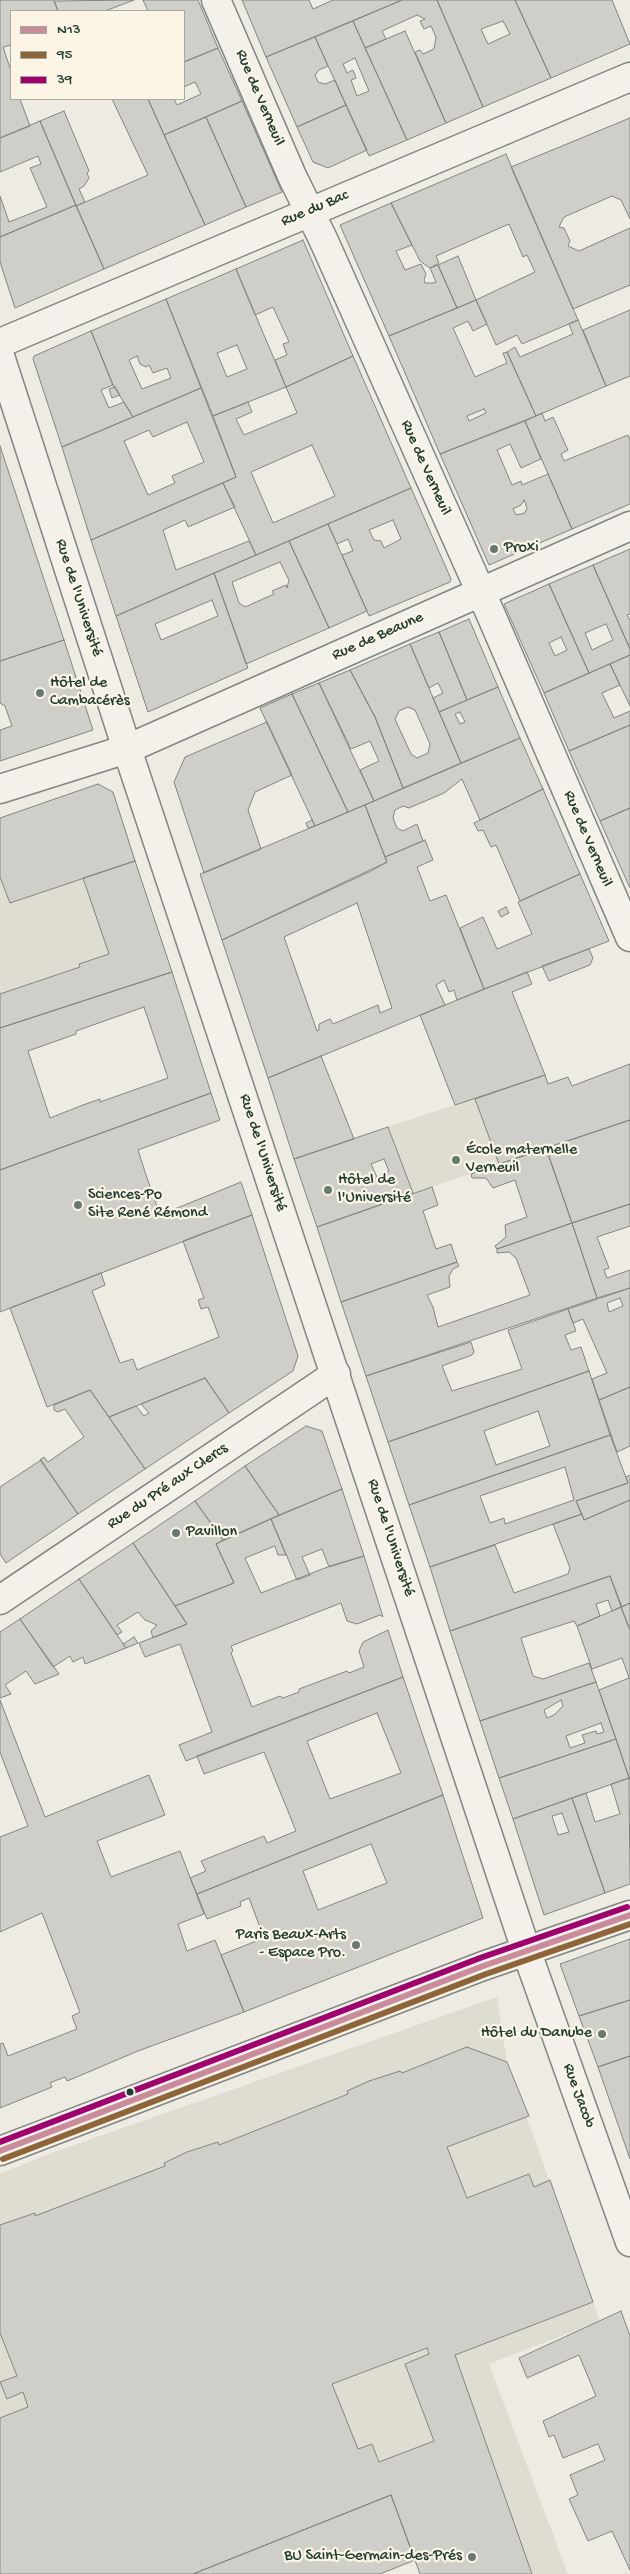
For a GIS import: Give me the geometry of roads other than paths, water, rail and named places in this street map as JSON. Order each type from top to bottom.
[{"type":"street","name":"Rue de Verneuil","points":[[216,0],[480,592],[630,937]]},
{"type":"street","name":"Rue du Bac","points":[[0,343],[630,77]]},
{"type":"street","name":"Rue de l'Université","points":[[0,356],[127,749],[526,1950]]},
{"type":"street","name":"Rue de Beaune","points":[[0,789],[127,749],[630,526]]},
{"type":"street","name":"Rue du Pré aux Clercs","points":[[0,1600],[336,1374]]},
{"type":"street","points":[[0,2151],[151,2091],[526,1950],[630,1915]]},
{"type":"street","name":"Rue Jacob","points":[[526,1950],[630,2242]]},
{"type":"place","name":"Proxi","points":[[494,549]]},
{"type":"place","name":"Hôtel de Cambacérès","points":[[40,693]]},
{"type":"place","name":"École maternelle Verneuil","points":[[456,1160]]},
{"type":"place","name":"Hôtel de l'Université","points":[[328,1190]]},
{"type":"place","name":"Sciences-Po Site René Rémond","points":[[78,1205]]},
{"type":"place","name":"Pavillon","points":[[176,1533]]},
{"type":"place","name":"Paris Beaux-Arts - Espace Pro.","points":[[356,1945]]},
{"type":"place","name":"Hôtel du Danube","points":[[602,2034]]},
{"type":"place","name":"BU Saint-Germain-des-Prés","points":[[472,2557]]}]
